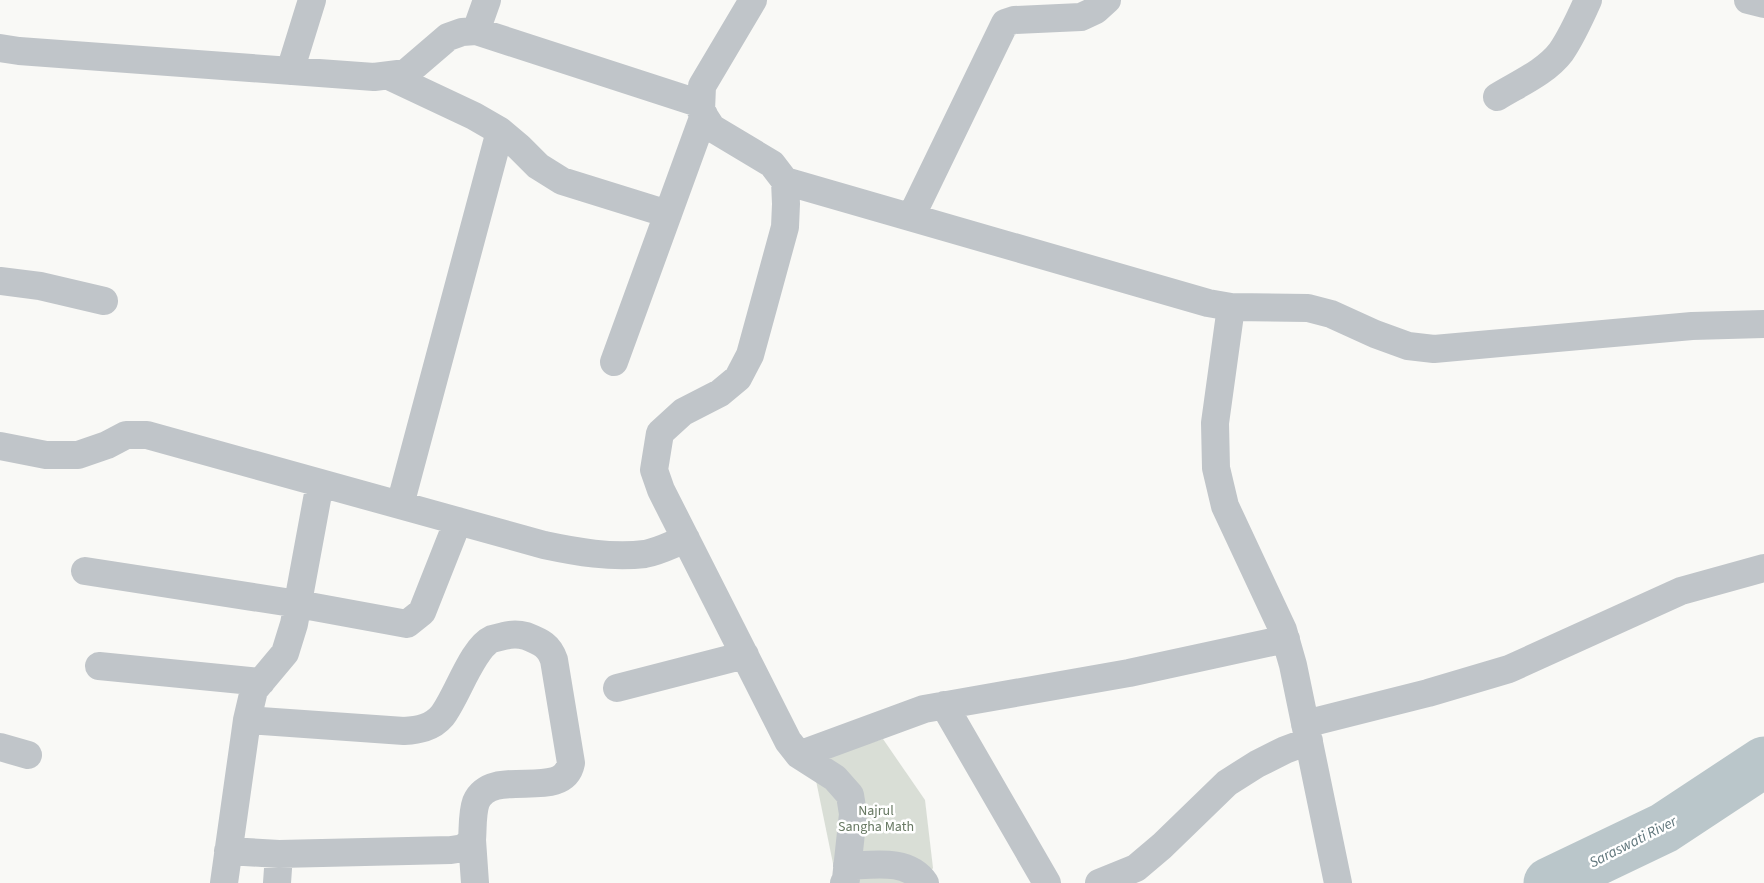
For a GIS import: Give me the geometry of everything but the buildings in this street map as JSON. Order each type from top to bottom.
[{"type":"street","points":[[290,71],[312,0]]},
{"type":"street","points":[[476,31],[487,0]]},
{"type":"street","points":[[614,362],[668,214],[703,109],[702,86],[752,0]]},
{"type":"street","points":[[910,217],[1005,23],[1017,10],[1081,17],[1096,10],[1107,0]]},
{"type":"street","points":[[1497,97],[1546,67],[1560,53],[1572,34],[1588,0]]},
{"type":"street","points":[[1748,0],[1764,4]]},
{"type":"street","points":[[0,50],[374,77],[406,73],[448,37],[462,32],[476,31],[703,109],[712,128],[772,164],[785,181],[785,227],[750,355],[738,378],[720,393],[682,412],[660,433],[654,470],[661,490],[788,741],[799,755],[835,778],[850,795],[853,814],[846,874],[885,864],[902,866],[920,876],[925,883]]},
{"type":"street","points":[[389,76],[474,116],[500,132],[538,166],[562,181],[668,214]]},
{"type":"street","points":[[400,505],[500,132]]},
{"type":"street","points":[[785,181],[1208,303],[1231,307],[1308,308],[1331,314],[1375,334],[1408,346],[1434,349],[1692,326],[1764,324]]},
{"type":"street","points":[[0,280],[40,286],[104,301]]},
{"type":"street","points":[[1231,307],[1215,423],[1216,468],[1224,506],[1286,639],[1338,883]]},
{"type":"street","points":[[0,446],[46,456],[78,456],[107,445],[126,435],[147,435],[544,545],[580,552],[647,554],[686,539]]},
{"type":"street","points":[[224,883],[247,720],[254,690],[285,653],[294,624],[320,483]]},
{"type":"street","points":[[85,571],[298,604],[407,624],[422,612],[458,521]]},
{"type":"street","points":[[1099,883],[1136,868],[1162,846],[1227,783],[1256,764],[1285,750],[1307,732],[1509,669],[1681,591],[1764,568]]},
{"type":"street","points":[[247,720],[404,731],[417,730],[432,725],[442,716],[481,647],[492,639],[509,634],[523,635],[544,643],[554,660],[571,763],[569,772],[563,779],[552,782],[494,786],[482,792],[476,802],[472,840],[475,883]]},
{"type":"street","points":[[799,755],[924,709],[1129,673],[1286,639]]},
{"type":"street","points":[[617,688],[745,655]]},
{"type":"street","points":[[99,666],[261,682]]},
{"type":"street","points":[[944,705],[1047,883]]},
{"type":"street","points":[[0,747],[28,755]]},
{"type":"street","points":[[228,851],[279,854],[450,850],[464,848],[472,840]]},
{"type":"street","points":[[277,883],[279,854]]},
{"type":"green space","name":"Najrul Sangha Math","points":[[883,739],[925,800],[933,868],[924,883],[837,883],[812,761]]},
{"type":"waterway","name":"Saraswati River","points":[[1549,883],[1664,828],[1764,762]]}]
